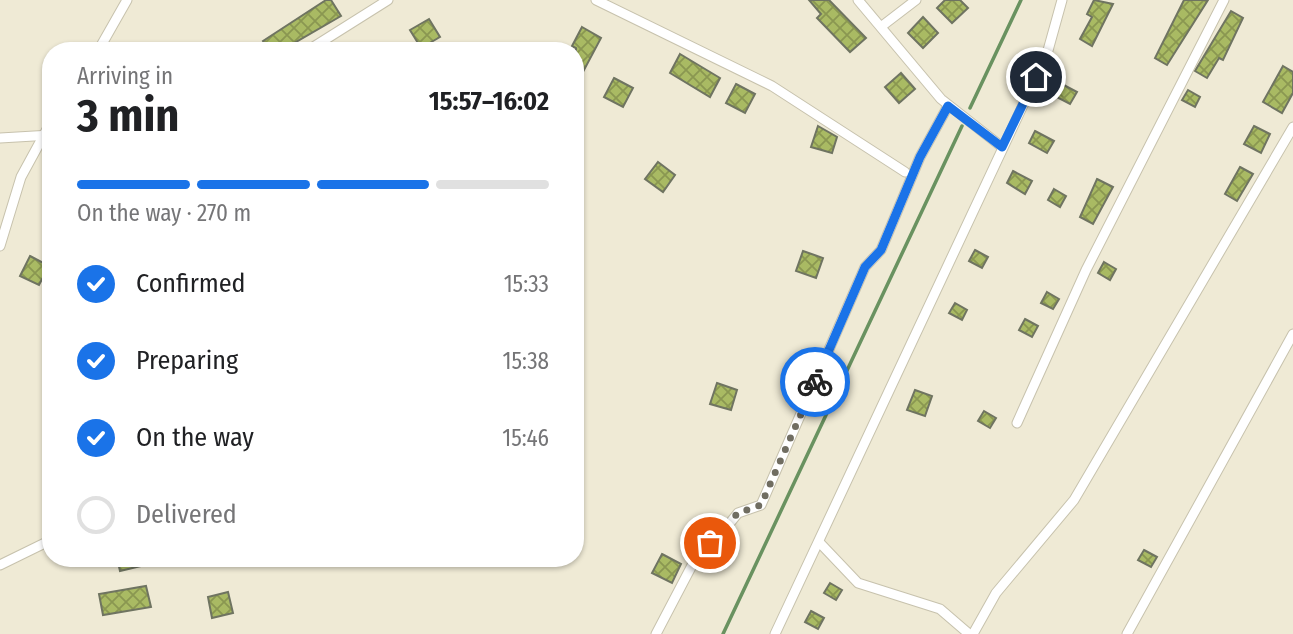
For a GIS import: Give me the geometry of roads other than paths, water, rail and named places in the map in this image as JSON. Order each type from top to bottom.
[{"type":"street","points":[[103,42],[127,0]]},
{"type":"street","points":[[321,42],[388,0]]},
{"type":"street","points":[[596,0],[772,86],[905,172]]},
{"type":"street","points":[[858,0],[948,106],[1002,147]]},
{"type":"street","points":[[882,26],[916,0]]},
{"type":"street","points":[[775,634],[1047,54],[1062,0]]},
{"type":"street","points":[[1017,423],[1086,270],[1224,0]]},
{"type":"street","points":[[656,634],[699,552],[721,534],[738,513],[761,505],[865,267],[881,250],[920,157],[948,106]]},
{"type":"street","points":[[819,542],[859,583],[940,609],[971,634],[996,593],[1074,500],[1293,127]]},
{"type":"street","points":[[0,138],[42,135]]},
{"type":"street","points":[[0,246],[21,177],[42,142]]},
{"type":"street","points":[[1127,634],[1293,334]]},
{"type":"street","points":[[0,565],[42,544]]},
{"type":"waterway","points":[[970,108],[1021,0]]},
{"type":"waterway","points":[[723,634],[962,126]]}]
